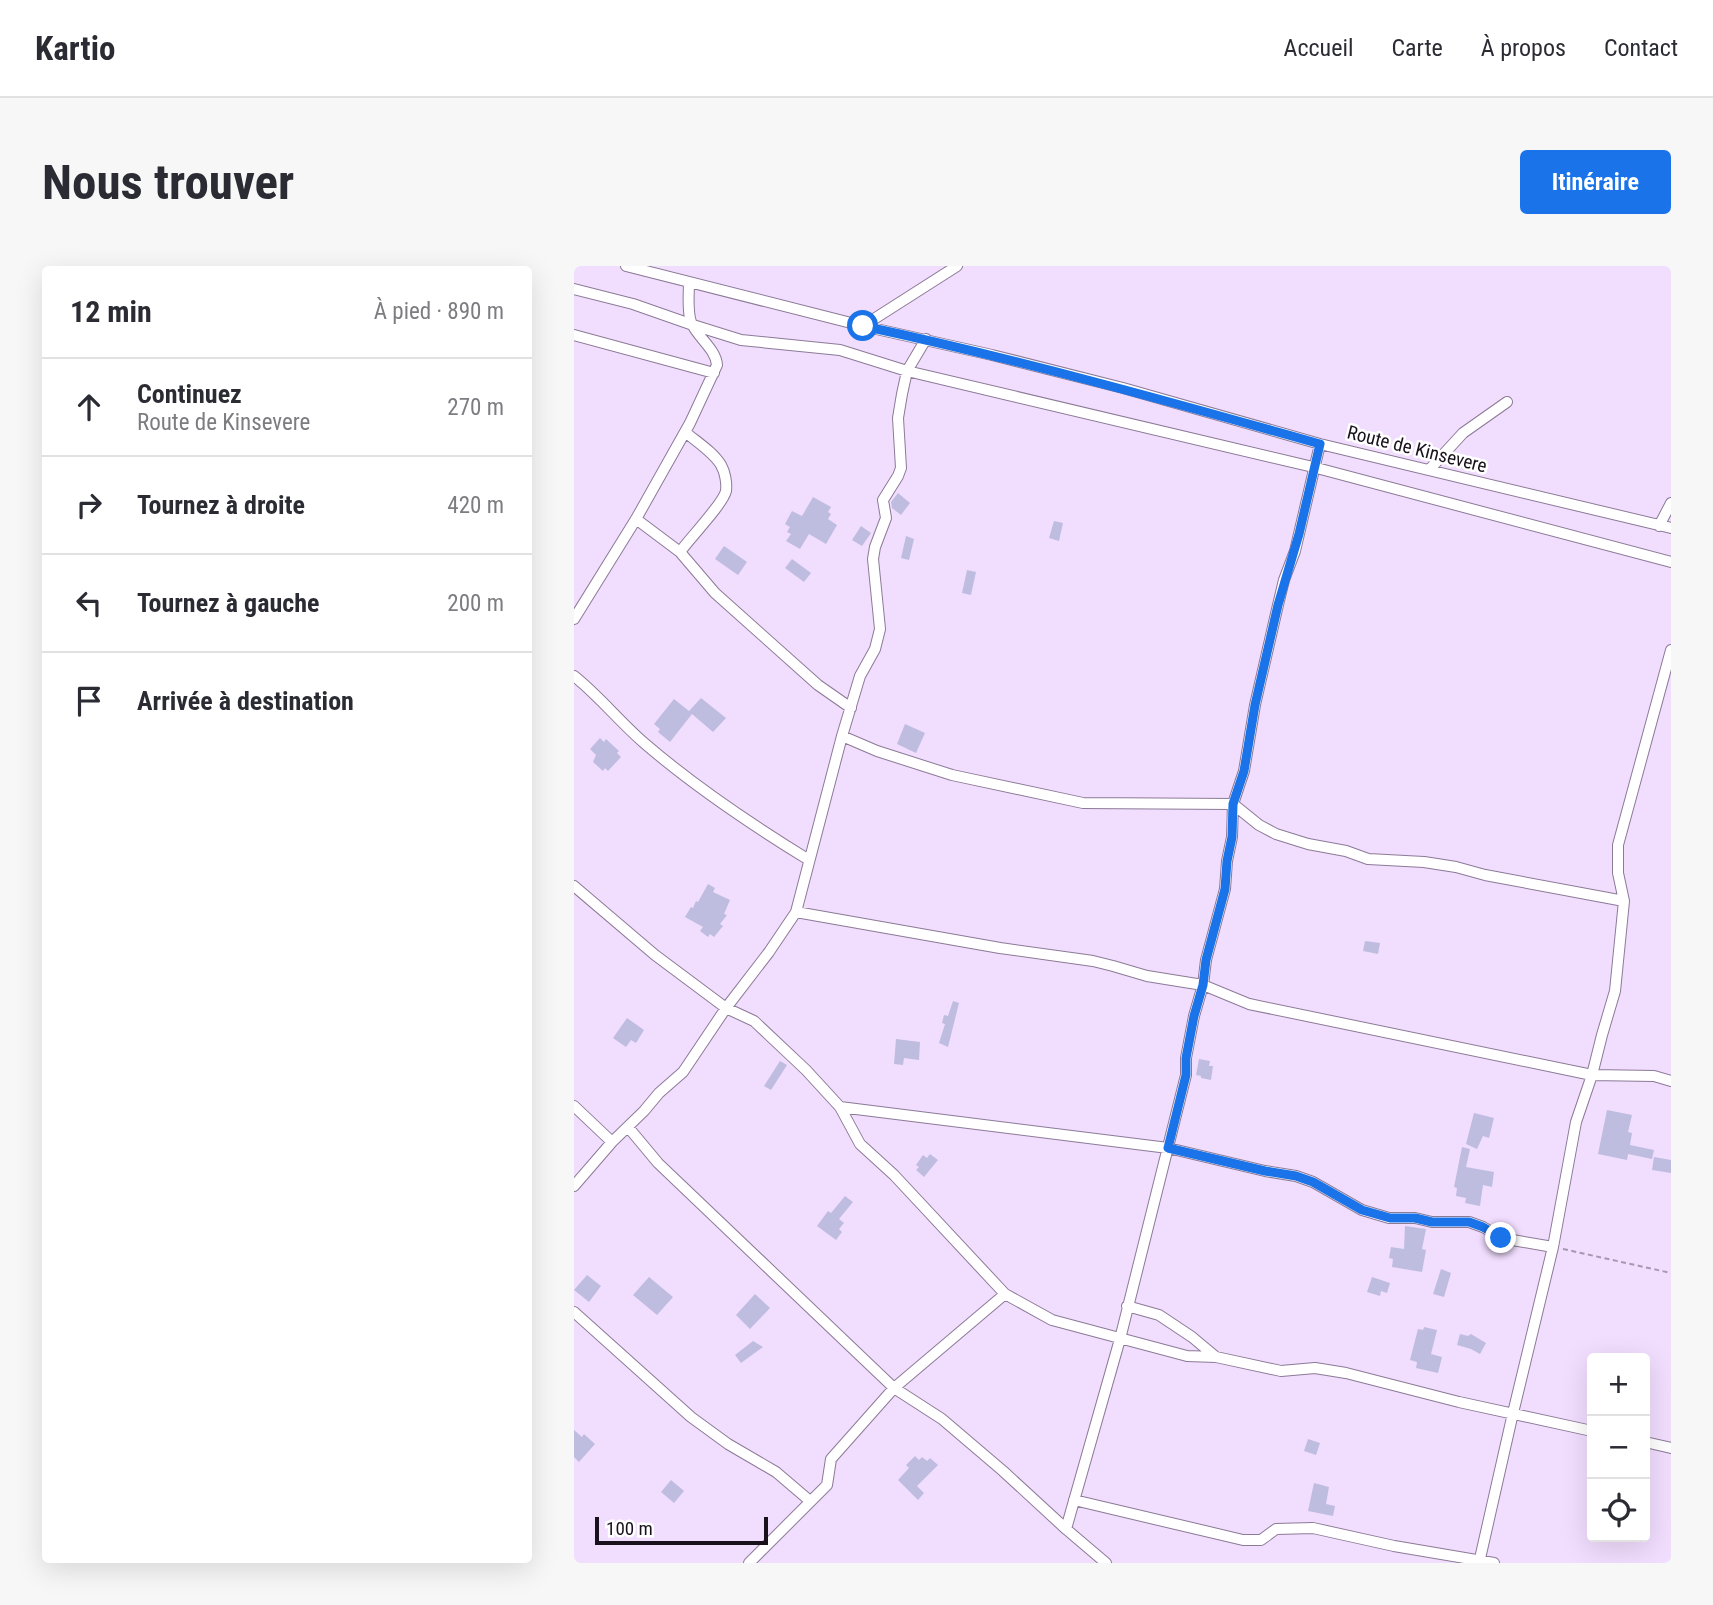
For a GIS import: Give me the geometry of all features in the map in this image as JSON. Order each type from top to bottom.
[{"type":"street","name":"Route de Kinsevere","points":[[626,266],[1123,388],[1320,444],[1671,528]]},
{"type":"street","points":[[863,326],[957,266]]},
{"type":"street","points":[[574,620],[685,432],[717,365],[715,356],[689,315],[689,282]]},
{"type":"street","points":[[574,289],[633,304],[748,342],[840,350],[907,371],[1313,467],[1671,562]]},
{"type":"street","points":[[574,335],[714,373]]},
{"type":"street","points":[[574,1186],[612,1142],[683,1072],[796,912],[842,736],[860,676],[875,649],[880,629],[873,559],[886,518],[883,500],[901,468],[898,418],[907,371],[926,339]]},
{"type":"street","points":[[1429,470],[1463,433],[1507,402]]},
{"type":"street","points":[[680,552],[726,492],[722,466],[685,432]]},
{"type":"street","points":[[1066,1529],[1119,1339],[1186,1075],[1186,1058],[1194,1016],[1225,889],[1233,804],[1244,771],[1255,705],[1278,605],[1299,534],[1320,444]]},
{"type":"street","points":[[1659,526],[1671,503]]},
{"type":"street","points":[[636,519],[680,552],[715,593],[818,685],[851,708]]},
{"type":"street","points":[[1480,1562],[1553,1247],[1576,1122],[1592,1076],[1615,991],[1624,901],[1618,873],[1618,845],[1671,651]]},
{"type":"street","points":[[574,676],[643,742],[672,765],[723,804],[809,860]]},
{"type":"street","points":[[842,736],[877,751],[952,775],[1083,803],[1233,804],[1259,825],[1276,834],[1368,859],[1445,865],[1624,901]]},
{"type":"street","points":[[574,886],[655,955],[726,1009],[754,1021],[806,1070],[840,1107],[860,1144],[894,1175],[1005,1294],[1052,1320],[1187,1356],[1216,1357],[1281,1371],[1315,1368],[1346,1373],[1459,1402],[1587,1430]]},
{"type":"street","points":[[796,912],[1113,965],[1147,976],[1203,985],[1248,1004],[1592,1076],[1654,1076],[1671,1081]]},
{"type":"street","points":[[574,1106],[612,1142]]},
{"type":"street","points":[[840,1107],[1168,1148],[1296,1176],[1313,1182],[1362,1210],[1390,1218],[1469,1222],[1501,1238],[1553,1247]]},
{"type":"street","points":[[628,1127],[659,1163],[894,1388],[942,1419],[1106,1563]]},
{"type":"street","points":[[749,1563],[827,1485],[831,1459],[894,1388],[1005,1294]]},
{"type":"street","points":[[1127,1306],[1159,1315],[1216,1357]]},
{"type":"street","points":[[574,1311],[691,1418],[728,1444],[776,1472],[810,1501]]},
{"type":"street","points":[[1650,1444],[1671,1448]]},
{"type":"street","points":[[1073,1500],[1243,1540],[1261,1540],[1276,1529],[1313,1528],[1394,1546],[1494,1563]]},
{"type":"path","points":[[1553,1247],[1671,1273]]},
{"type":"building","points":[[898,493],[910,503],[901,515],[892,508],[891,502]]},
{"type":"building","points":[[813,497],[831,507],[828,519],[837,525],[826,544],[809,534],[800,549],[786,541],[791,534],[787,532],[790,527],[785,524],[792,511],[802,516]]},
{"type":"building","points":[[1054,521],[1063,523],[1059,541],[1049,538]]},
{"type":"building","points":[[861,526],[871,533],[862,546],[852,540]]},
{"type":"building","points":[[906,536],[914,539],[909,560],[901,558]]},
{"type":"building","points":[[724,546],[747,562],[738,575],[715,559]]},
{"type":"building","points":[[792,559],[811,573],[804,582],[785,568]]},
{"type":"building","points":[[967,570],[976,572],[971,595],[962,593]]},
{"type":"building","points":[[701,698],[726,718],[713,732],[692,714],[670,742],[658,732],[660,729],[654,724],[674,699],[689,711]]},
{"type":"building","points":[[905,724],[925,733],[916,753],[897,744]]},
{"type":"building","points":[[600,738],[604,742],[606,739],[619,751],[617,753],[621,757],[608,771],[605,768],[603,771],[593,762],[596,755],[590,749]]},
{"type":"building","points":[[708,884],[715,888],[713,892],[730,900],[724,914],[727,915],[720,924],[723,926],[714,937],[710,934],[708,937],[700,931],[703,927],[685,917]]},
{"type":"building","points":[[1365,941],[1380,943],[1378,954],[1363,951]]},
{"type":"building","points":[[953,1001],[959,1003],[948,1047],[939,1043],[945,1024],[942,1023],[944,1015],[948,1016]]},
{"type":"building","points":[[627,1018],[644,1030],[636,1043],[631,1040],[626,1047],[613,1038]]},
{"type":"building","points":[[896,1039],[920,1042],[919,1060],[904,1058],[903,1065],[894,1064]]},
{"type":"building","points":[[1199,1059],[1210,1061],[1209,1066],[1213,1066],[1211,1080],[1196,1075]]},
{"type":"building","points":[[780,1061],[787,1065],[771,1090],[764,1086]]},
{"type":"building","points":[[1607,1110],[1632,1115],[1628,1132],[1632,1133],[1630,1145],[1654,1150],[1652,1159],[1628,1154],[1627,1160],[1598,1154]]},
{"type":"building","points":[[1474,1113],[1494,1118],[1489,1138],[1483,1136],[1477,1149],[1466,1144]]},
{"type":"building","points":[[1462,1147],[1470,1149],[1466,1167],[1494,1172],[1492,1187],[1483,1185],[1480,1206],[1465,1203],[1466,1198],[1456,1196],[1457,1188],[1454,1187]]},
{"type":"building","points":[[930,1154],[938,1160],[924,1177],[916,1170],[919,1167],[916,1165],[923,1155],[927,1158]]},
{"type":"building","points":[[1654,1157],[1671,1160],[1671,1173],[1652,1170]]},
{"type":"building","points":[[845,1196],[853,1202],[839,1219],[844,1223],[836,1240],[817,1226],[828,1211],[831,1213]]},
{"type":"building","points":[[1405,1226],[1426,1229],[1422,1249],[1426,1250],[1422,1272],[1392,1267],[1393,1259],[1389,1258],[1391,1247],[1404,1249]]},
{"type":"building","points":[[1441,1269],[1451,1273],[1444,1297],[1433,1294]]},
{"type":"building","points":[[587,1275],[601,1286],[589,1302],[574,1290]]},
{"type":"building","points":[[649,1277],[673,1297],[657,1315],[633,1295]]},
{"type":"building","points":[[1372,1277],[1390,1283],[1387,1293],[1381,1291],[1380,1296],[1367,1292]]},
{"type":"building","points":[[755,1294],[770,1308],[750,1329],[736,1315]]},
{"type":"building","points":[[1424,1327],[1437,1330],[1431,1354],[1442,1357],[1438,1373],[1416,1368],[1417,1362],[1410,1360],[1418,1329],[1423,1330]]},
{"type":"building","points":[[1460,1334],[1471,1334],[1486,1343],[1480,1354],[1457,1345]]},
{"type":"building","points":[[753,1341],[763,1347],[741,1363],[735,1355]]},
{"type":"building","points":[[574,1430],[582,1437],[584,1434],[595,1444],[579,1462],[574,1457]]},
{"type":"building","points":[[1308,1439],[1320,1443],[1316,1455],[1304,1451]]},
{"type":"building","points":[[915,1456],[919,1460],[922,1457],[927,1461],[930,1458],[938,1465],[917,1486],[924,1493],[918,1500],[898,1480],[909,1468],[906,1465]]},
{"type":"building","points":[[671,1480],[684,1491],[674,1503],[661,1492]]},
{"type":"building","points":[[1314,1483],[1329,1487],[1326,1504],[1335,1506],[1333,1516],[1308,1511]]},
{"type":"route","points":[[863,326],[1123,388],[1320,444],[1295,551],[1284,580],[1255,705],[1244,771],[1233,804],[1225,889],[1206,960],[1186,1058],[1186,1075],[1168,1148],[1296,1176],[1313,1182],[1362,1210],[1390,1218],[1469,1222],[1501,1238]]}]
